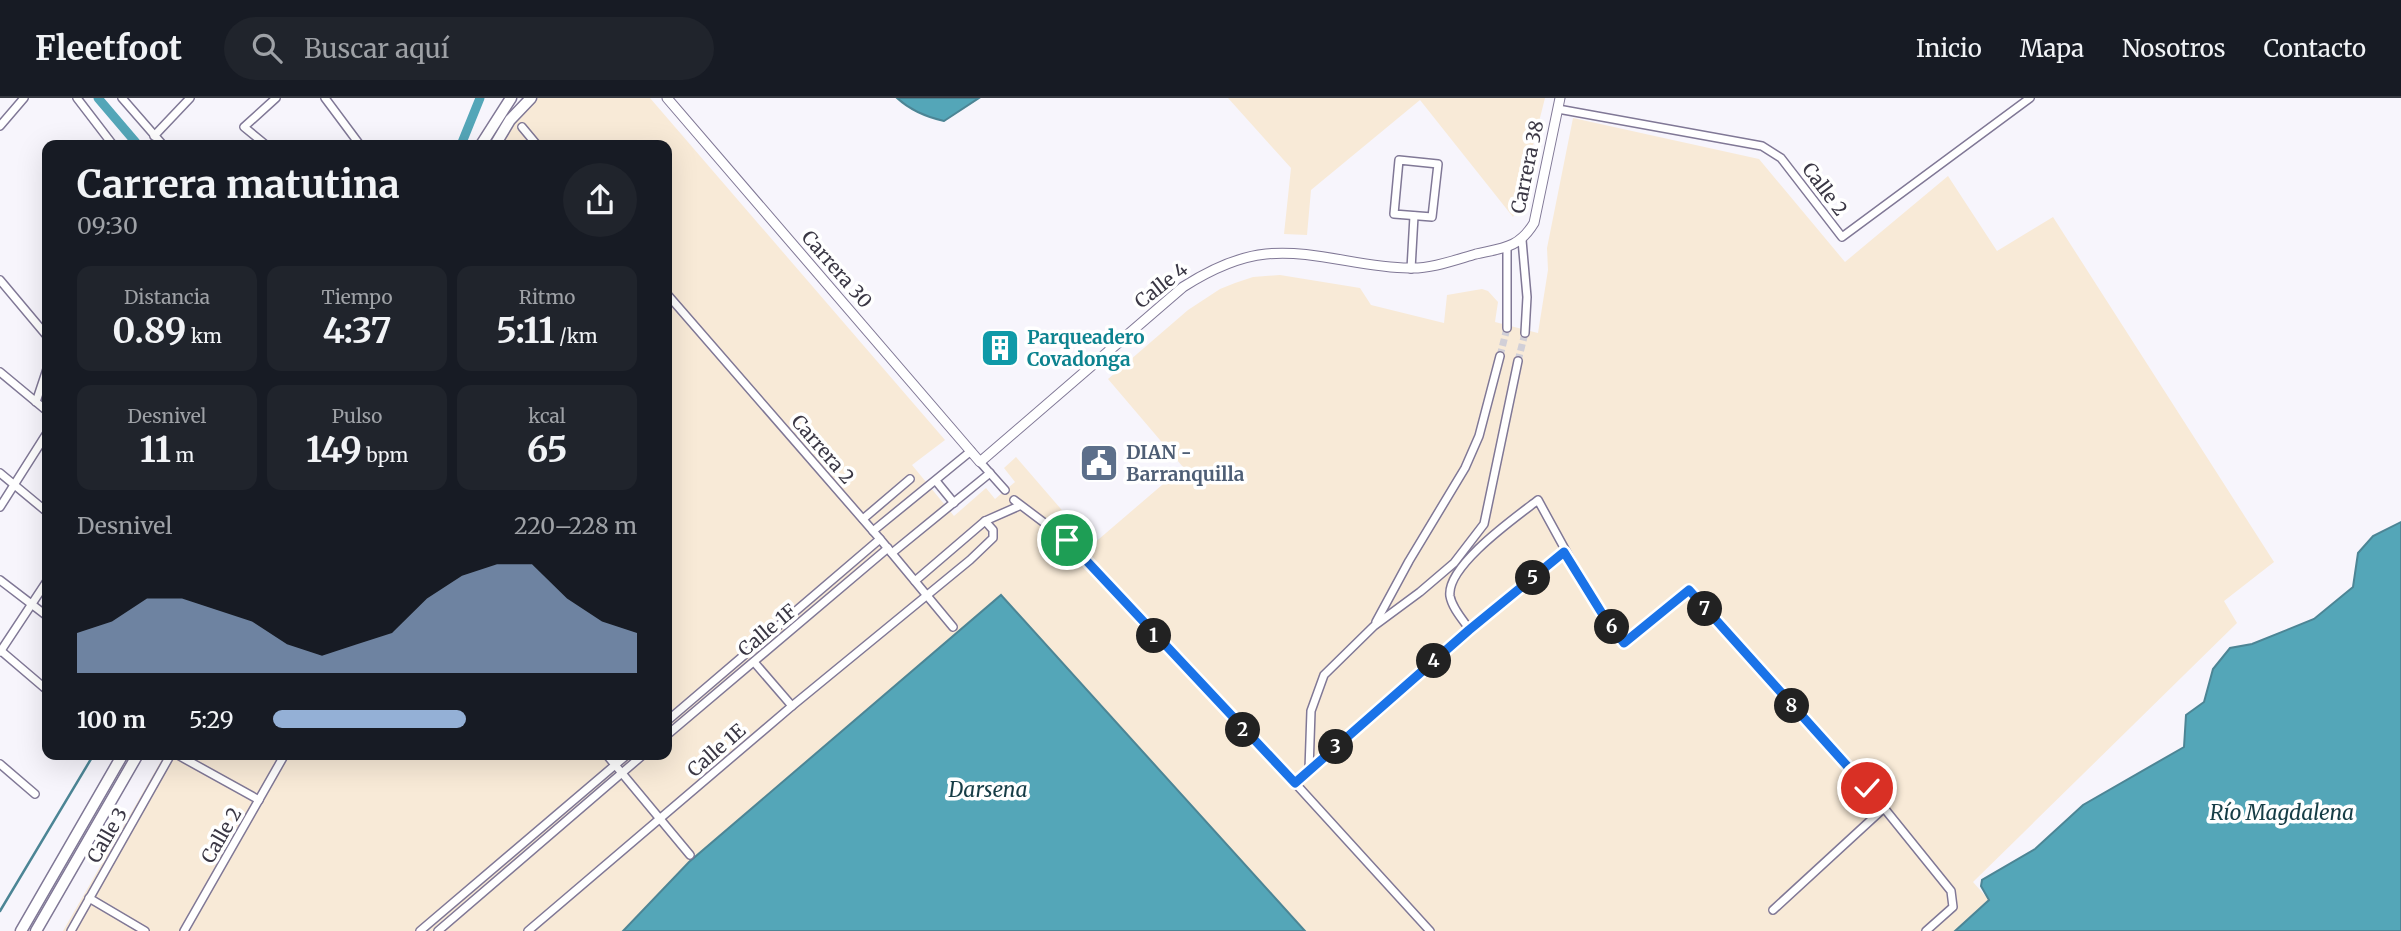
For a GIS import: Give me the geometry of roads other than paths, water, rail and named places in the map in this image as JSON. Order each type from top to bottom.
[{"type":"main road","points":[[484,140],[510,98]]},
{"type":"main road","points":[[498,140],[510,120],[531,98]]},
{"type":"main road","points":[[21,931],[121,760]]},
{"type":"main road","points":[[36,931],[135,760]]},
{"type":"street","points":[[0,126],[24,98]]},
{"type":"street","points":[[77,98],[109,140]]},
{"type":"street","points":[[122,98],[158,140]]},
{"type":"street","points":[[154,136],[190,98]]},
{"type":"street","points":[[260,140],[244,127],[276,98]]},
{"type":"street","points":[[324,98],[356,140]]},
{"type":"street","name":"Carrera 30","points":[[667,98],[980,462]]},
{"type":"street","name":"Carrera 38","points":[[1522,240],[1534,223],[1560,98]]},
{"type":"street","name":"Calle 2","points":[[1558,109],[1762,146],[1781,158],[1842,237],[2031,98]]},
{"type":"street","points":[[522,127],[533,140]]},
{"type":"street","points":[[1399,160],[1438,164],[1432,217],[1414,216],[1394,214],[1399,160]]},
{"type":"street","points":[[1411,268],[1414,216]]},
{"type":"street","points":[[1522,240],[1527,296],[1525,332]]},
{"type":"street","name":"Calle 4","points":[[980,462],[1183,287],[1219,267],[1266,254],[1287,254],[1411,268],[1507,247],[1522,240]]},
{"type":"street","points":[[1507,247],[1507,328]]},
{"type":"street","points":[[0,280],[42,330]]},
{"type":"street","name":"Carrera 2","points":[[672,300],[953,627]]},
{"type":"street","points":[[1374,626],[1409,561],[1465,468],[1479,436],[1500,356]]},
{"type":"street","points":[[1309,770],[1311,711],[1324,675],[1374,626],[1454,563],[1484,524],[1518,361]]},
{"type":"street","points":[[0,372],[42,407]]},
{"type":"street","points":[[36,402],[42,384]]},
{"type":"street","points":[[0,507],[42,441]]},
{"type":"street","points":[[873,531],[971,452]]},
{"type":"street","points":[[980,462],[1005,490]]},
{"type":"street","points":[[0,473],[42,508]]},
{"type":"street","name":"Calle 1F","points":[[672,732],[890,551],[990,473]]},
{"type":"street","points":[[863,519],[911,479]]},
{"type":"street","points":[[936,481],[954,503]]},
{"type":"street","points":[[1469,630],[1452,604],[1451,586],[1470,558],[1501,528],[1538,500],[1564,552],[1603,615],[1624,643],[1689,590],[1884,807],[1954,897],[1953,907],[1926,931]]},
{"type":"street","points":[[915,581],[985,521],[1016,503],[1067,540],[1430,931]]},
{"type":"street","name":"Calle 1E","points":[[528,931],[993,538],[995,534],[985,521]]},
{"type":"street","name":"Calle 1F","points":[[672,717],[880,539]]},
{"type":"street","points":[[1295,783],[1469,630],[1564,552]]},
{"type":"street","points":[[0,580],[42,612]]},
{"type":"street","points":[[42,588],[0,651],[42,686]]},
{"type":"street","points":[[754,662],[792,706]]},
{"type":"street","points":[[732,665],[740,674]]},
{"type":"street","name":"Calle 3","points":[[71,931],[170,760]]},
{"type":"street","points":[[185,760],[258,800]]},
{"type":"street","name":"Calle 2","points":[[184,931],[281,760]]},
{"type":"street","points":[[611,760],[691,855]]},
{"type":"street","points":[[422,930],[621,760]]},
{"type":"street","points":[[438,931],[637,760]]},
{"type":"street","points":[[0,764],[35,794]]},
{"type":"street","points":[[1773,910],[1884,807]]},
{"type":"street","points":[[485,876],[492,885]]},
{"type":"street","points":[[89,898],[145,931]]},
{"type":"water","points":[[897,98],[979,98],[944,121],[919,113]]},
{"type":"water","name":"Río Magdalena","points":[[2401,522],[2401,931],[1955,931],[1989,900],[1981,886],[1982,880],[2035,849],[2083,805],[2184,747],[2186,715],[2204,702],[2213,669],[2230,648],[2252,644],[2314,619],[2353,587],[2358,553],[2373,536]]},
{"type":"water","name":"Darsena","points":[[1001,595],[1305,931],[623,931],[689,862]]},
{"type":"waterway","points":[[98,98],[134,140]]},
{"type":"waterway","points":[[463,140],[480,98]]},
{"type":"waterway","points":[[0,911],[90,760]]},
{"type":"tunnel","points":[[1500,356],[1507,328]]},
{"type":"tunnel","points":[[1518,361],[1525,333]]},
{"type":"place","name":"Parqueadero Covadonga","points":[[1000,348]]},
{"type":"place","name":"DIAN - Barranquilla","points":[[1099,463]]}]
